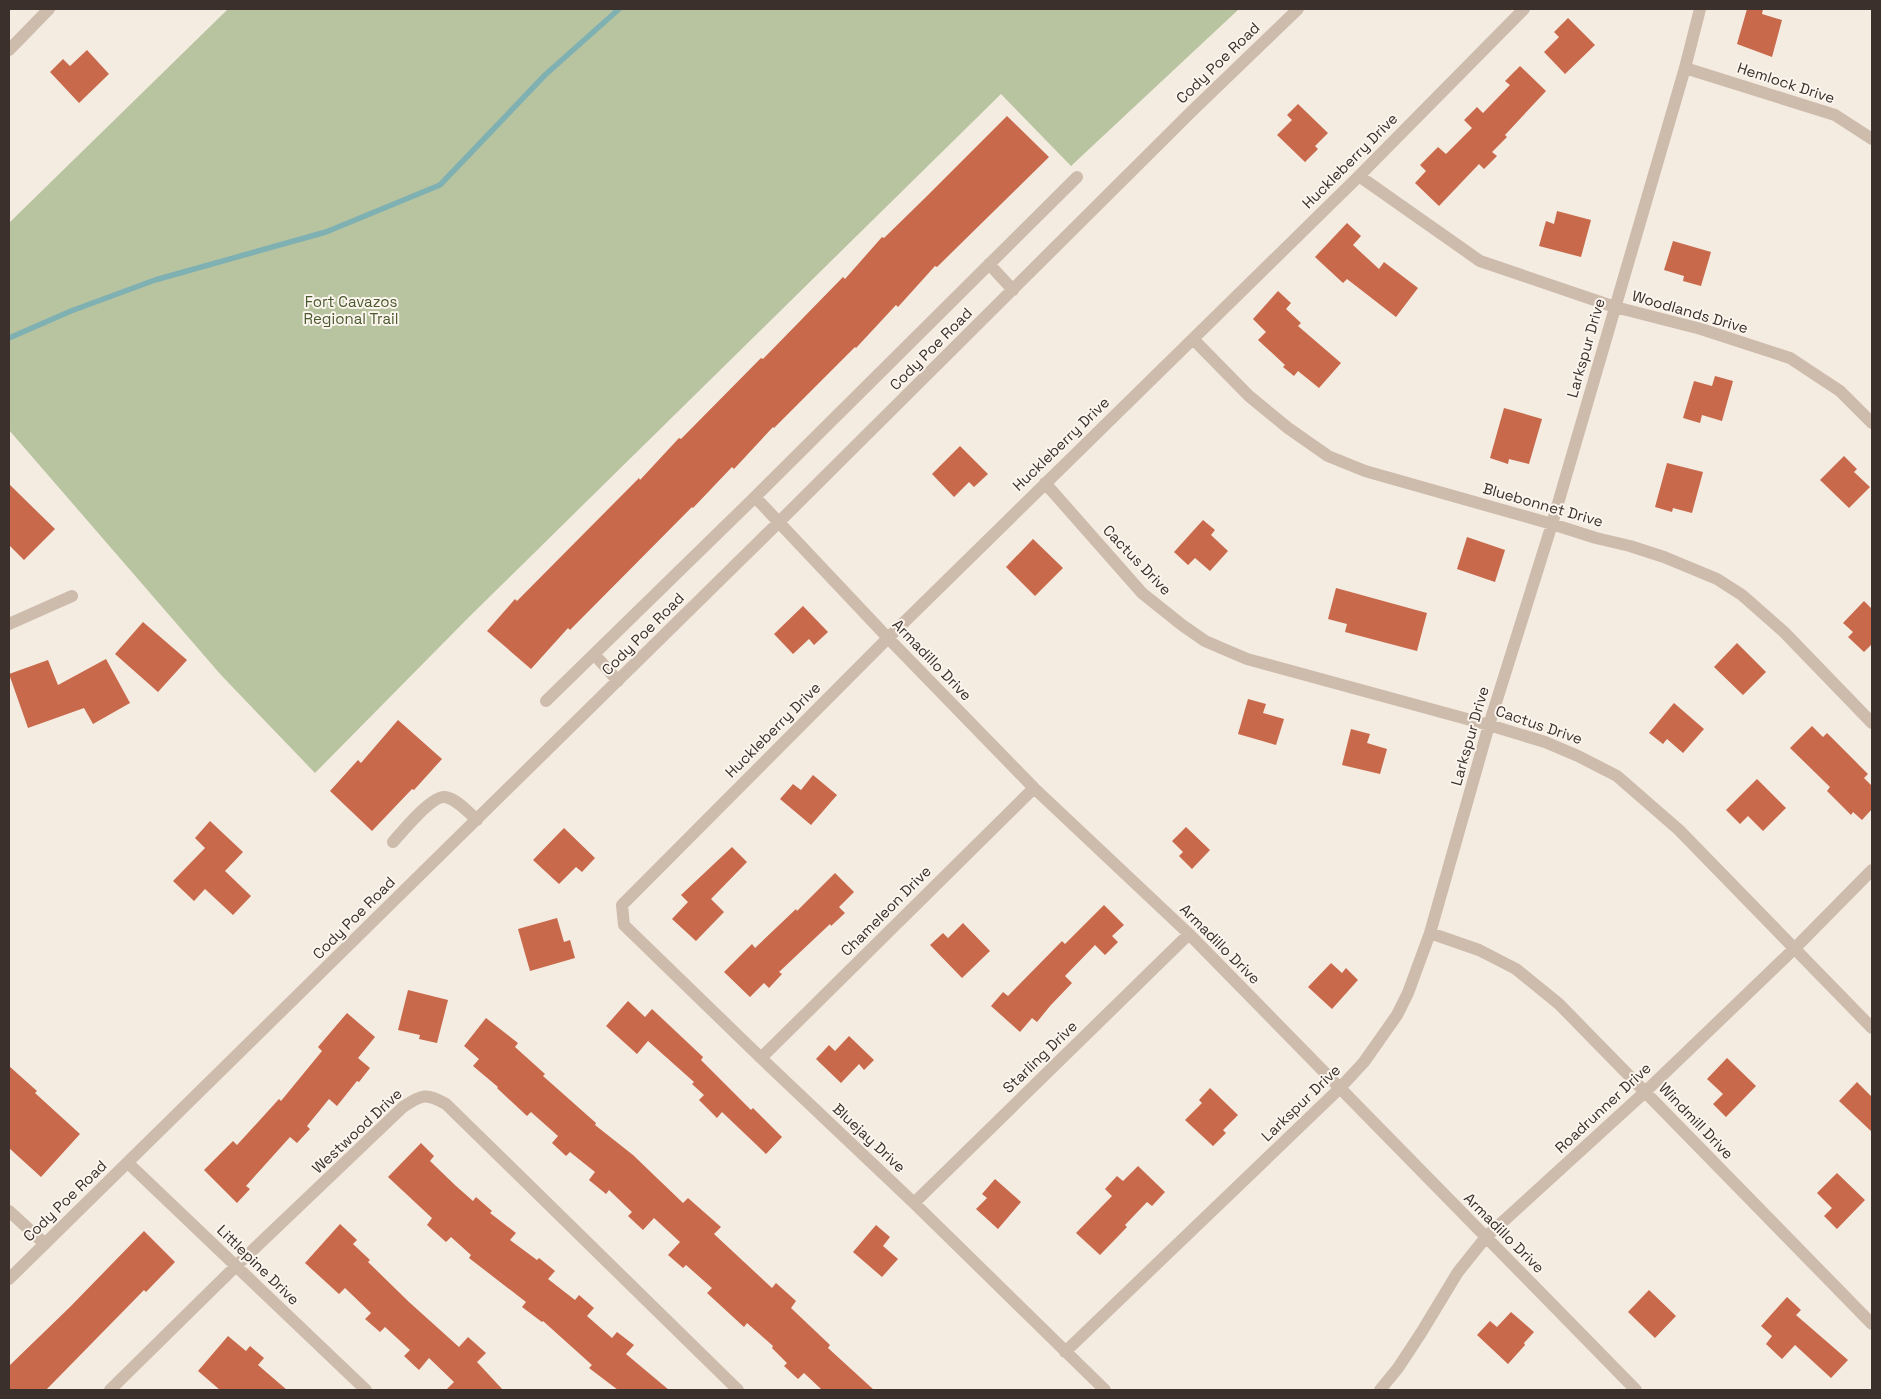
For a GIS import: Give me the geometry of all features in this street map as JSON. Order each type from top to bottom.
[{"type":"street","points":[[9,50],[49,9]]},
{"type":"street","name":"Cody Poe Road","points":[[9,1279],[1298,9]]},
{"type":"street","name":"Huckleberry Drive","points":[[622,905],[888,638],[1359,176],[1524,9]]},
{"type":"street","name":"Larkspur Drive","points":[[1065,1352],[1340,1089],[1364,1062],[1397,1015],[1408,994],[1430,933],[1489,725],[1552,524],[1685,68],[1700,9]]},
{"type":"street","name":"Hemlock Drive","points":[[1685,68],[1835,115],[1872,139]]},
{"type":"street","name":"Woodlands Drive","points":[[1359,176],[1480,261],[1615,307],[1701,329],[1790,358],[1840,391],[1872,423]]},
{"type":"street","points":[[546,701],[755,497],[1077,177]]},
{"type":"street","points":[[990,264],[1013,290]]},
{"type":"street","name":"Bluebonnet Drive","points":[[1193,339],[1249,396],[1288,428],[1328,456],[1365,471],[1647,552],[1717,580],[1742,595],[1784,632],[1872,723]]},
{"type":"street","name":"Cactus Drive","points":[[1045,483],[1142,593],[1205,641],[1247,659],[1545,742],[1617,776],[1679,830],[1872,1028]]},
{"type":"street","name":"Armadillo Drive","points":[[755,497],[888,638],[1034,788],[1189,934],[1636,1390]]},
{"type":"street","points":[[9,624],[72,596]]},
{"type":"street","points":[[594,654],[618,681]]},
{"type":"street","name":"Chameleon Drive","points":[[761,1058],[1034,788]]},
{"type":"street","points":[[393,842],[438,798],[445,797],[458,804],[477,820]]},
{"type":"street","name":"Roadrunner Drive","points":[[1380,1390],[1398,1368],[1458,1272],[1486,1237],[1645,1092],[1794,949],[1872,870]]},
{"type":"street","name":"Bluejay Drive","points":[[622,905],[624,925],[914,1203],[1105,1390]]},
{"type":"street","name":"Windmill Drive","points":[[1430,933],[1479,950],[1516,969],[1559,1004],[1872,1324]]},
{"type":"street","name":"Starling Drive","points":[[914,1203],[1189,934]]},
{"type":"street","name":"Westwood Drive","points":[[110,1390],[236,1266],[403,1107],[416,1098],[425,1095],[434,1097],[446,1104],[738,1390]]},
{"type":"street","name":"Littlepine Drive","points":[[128,1163],[366,1390]]},
{"type":"street","points":[[9,1210],[44,1244]]},
{"type":"green space","name":"Fort Cavazos Regional Trail","points":[[228,9],[1239,9],[1071,166],[1001,94],[469,617],[315,773],[221,675],[9,430],[9,223]]},
{"type":"building","points":[[1747,9],[1763,9],[1762,14],[1782,20],[1772,57],[1737,44]]},
{"type":"building","points":[[1568,18],[1595,45],[1565,74],[1544,52],[1559,37],[1554,32]]},
{"type":"building","points":[[87,50],[109,74],[79,103],[50,72],[63,59],[70,66]]},
{"type":"building","points":[[1520,66],[1546,91],[1505,135],[1507,137],[1492,152],[1497,156],[1484,169],[1479,164],[1439,206],[1415,183],[1426,171],[1420,165],[1438,147],[1446,154],[1472,128],[1464,120],[1477,107],[1483,113],[1510,85],[1505,81]]},
{"type":"building","points":[[1298,104],[1328,133],[1315,146],[1318,149],[1305,162],[1277,135],[1292,120],[1287,115]]},
{"type":"building","points":[[1007,116],[1049,157],[937,267],[935,266],[898,307],[896,305],[856,348],[773,427],[734,469],[732,467],[570,630],[568,628],[531,669],[487,631],[515,599],[517,601],[639,478],[640,480],[679,438],[681,439],[761,358],[763,359],[843,277],[845,279],[882,237],[884,238]]},
{"type":"building","points":[[1557,211],[1591,220],[1581,257],[1539,246],[1546,221],[1554,224]]},
{"type":"building","points":[[1347,223],[1361,236],[1353,245],[1379,269],[1384,262],[1418,288],[1396,317],[1347,279],[1343,283],[1315,257]]},
{"type":"building","points":[[1673,241],[1711,252],[1701,286],[1683,281],[1684,276],[1664,270]]},
{"type":"building","points":[[1278,291],[1291,303],[1286,309],[1301,323],[1298,326],[1341,363],[1319,388],[1298,371],[1294,376],[1258,340],[1266,332],[1253,319]]},
{"type":"building","points":[[1715,376],[1733,381],[1722,421],[1702,415],[1700,423],[1683,418],[1694,381],[1712,386]]},
{"type":"building","points":[[1504,408],[1542,419],[1529,464],[1509,459],[1508,464],[1490,458]]},
{"type":"building","points":[[960,446],[988,474],[974,487],[969,482],[954,497],[932,474]]},
{"type":"building","points":[[1844,456],[1857,469],[1854,472],[1870,487],[1849,508],[1820,480]]},
{"type":"building","points":[[1667,463],[1703,472],[1692,513],[1673,508],[1672,512],[1655,507]]},
{"type":"building","points":[[9,484],[55,529],[24,560],[9,545]]},
{"type":"building","points":[[1203,520],[1215,530],[1211,535],[1228,551],[1210,571],[1195,558],[1188,565],[1174,552]]},
{"type":"building","points":[[1467,537],[1505,550],[1495,582],[1457,569]]},
{"type":"building","points":[[1033,539],[1063,568],[1035,596],[1006,567]]},
{"type":"building","points":[[1336,588],[1427,613],[1417,651],[1345,632],[1347,624],[1328,619]]},
{"type":"building","points":[[1864,601],[1872,609],[1872,644],[1864,652],[1848,637],[1853,632],[1843,623]]},
{"type":"building","points":[[803,606],[828,632],[814,645],[809,639],[793,654],[774,634]]},
{"type":"building","points":[[143,622],[187,660],[158,692],[115,654]]},
{"type":"building","points":[[1737,643],[1766,672],[1743,695],[1714,667]]},
{"type":"building","points":[[106,659],[130,703],[93,724],[84,708],[28,728],[9,674],[48,660],[58,685]]},
{"type":"building","points":[[1248,699],[1266,704],[1263,713],[1284,719],[1276,745],[1238,734]]},
{"type":"building","points":[[1674,703],[1704,729],[1683,753],[1667,739],[1663,744],[1649,733]]},
{"type":"building","points":[[398,720],[442,759],[414,790],[412,789],[372,831],[330,791],[358,760],[361,763]]},
{"type":"building","points":[[1812,726],[1823,737],[1827,733],[1868,774],[1864,778],[1872,786],[1872,809],[1862,820],[1853,812],[1851,815],[1827,791],[1830,787],[1790,748]]},
{"type":"building","points":[[1351,729],[1370,734],[1367,743],[1387,749],[1380,774],[1342,765]]},
{"type":"building","points":[[813,775],[837,795],[811,825],[780,799],[793,784],[801,790]]},
{"type":"building","points":[[1757,779],[1786,808],[1763,831],[1748,816],[1740,824],[1726,810]]},
{"type":"building","points":[[210,821],[243,852],[225,871],[251,896],[233,915],[205,889],[194,901],[173,881],[205,848],[195,838]]},
{"type":"building","points":[[1186,827],[1210,850],[1192,869],[1179,856],[1183,852],[1172,841]]},
{"type":"building","points":[[564,828],[595,858],[582,872],[576,867],[559,884],[533,860]]},
{"type":"building","points":[[732,847],[747,862],[711,899],[724,912],[696,941],[672,919],[688,902],[681,895]]},
{"type":"building","points":[[835,873],[854,892],[839,907],[845,913],[831,926],[830,924],[779,972],[782,974],[769,988],[764,983],[750,997],[724,972],[752,944],[755,948],[796,909],[797,911]]},
{"type":"building","points":[[1104,905],[1124,925],[1112,936],[1118,942],[1105,955],[1095,945],[1065,976],[1072,983],[1037,1022],[1032,1018],[1020,1032],[991,1006],[1003,992],[1008,996],[1062,941],[1065,944]]},
{"type":"building","points":[[557,918],[564,942],[570,940],[575,958],[530,971],[518,929]]},
{"type":"building","points":[[963,923],[990,951],[962,978],[930,945],[943,933],[948,938]]},
{"type":"building","points":[[1331,963],[1342,973],[1346,968],[1358,980],[1332,1009],[1308,987]]},
{"type":"building","points":[[408,990],[448,1000],[437,1043],[419,1039],[420,1035],[398,1030]]},
{"type":"building","points":[[628,1001],[645,1017],[652,1009],[703,1057],[701,1060],[751,1110],[753,1108],[782,1137],[766,1154],[722,1112],[717,1118],[699,1100],[704,1095],[692,1084],[694,1082],[648,1041],[637,1054],[606,1026]]},
{"type":"building","points":[[347,1013],[375,1037],[358,1058],[370,1068],[337,1106],[329,1099],[307,1126],[310,1129],[297,1143],[290,1137],[246,1186],[250,1189],[237,1203],[204,1170],[233,1141],[237,1145],[279,1099],[281,1101],[322,1051],[318,1047]]},
{"type":"building","points":[[486,1018],[518,1043],[515,1047],[545,1074],[543,1076],[596,1123],[595,1125],[633,1155],[683,1203],[688,1198],[721,1227],[714,1234],[772,1288],[776,1283],[796,1301],[791,1308],[830,1345],[828,1348],[874,1390],[822,1390],[804,1373],[798,1379],[784,1366],[787,1363],[772,1348],[773,1346],[747,1323],[744,1327],[707,1293],[712,1288],[686,1265],[683,1268],[668,1255],[680,1242],[654,1218],[643,1230],[628,1216],[632,1212],[609,1190],[606,1194],[589,1180],[595,1172],[570,1152],[566,1156],[552,1143],[558,1136],[531,1112],[527,1116],[498,1087],[473,1066],[479,1059],[464,1046]]},
{"type":"building","points":[[849,1036],[874,1060],[864,1070],[859,1064],[841,1083],[816,1059],[829,1045],[835,1051]]},
{"type":"building","points":[[1727,1058],[1756,1086],[1726,1117],[1713,1104],[1723,1094],[1707,1079]]},
{"type":"building","points":[[9,1066],[37,1091],[35,1093],[80,1134],[41,1177],[9,1148]]},
{"type":"building","points":[[1857,1082],[1872,1097],[1872,1132],[1839,1101]]},
{"type":"building","points":[[1210,1088],[1238,1115],[1223,1130],[1226,1133],[1213,1146],[1185,1120],[1202,1103],[1199,1100]]},
{"type":"building","points":[[421,1143],[434,1156],[430,1161],[456,1186],[473,1201],[476,1197],[492,1211],[490,1213],[516,1233],[510,1240],[537,1260],[539,1258],[555,1271],[548,1279],[575,1300],[579,1295],[594,1308],[587,1316],[612,1338],[617,1332],[634,1345],[626,1354],[669,1390],[618,1390],[589,1368],[592,1365],[543,1321],[522,1307],[526,1302],[469,1258],[471,1255],[451,1237],[446,1242],[427,1225],[432,1218],[388,1177]]},
{"type":"building","points":[[1138,1166],[1165,1192],[1152,1206],[1147,1202],[1125,1225],[1127,1227],[1100,1255],[1076,1233],[1112,1196],[1105,1189],[1117,1176],[1123,1181]]},
{"type":"building","points":[[1837,1173],[1865,1200],[1837,1229],[1824,1216],[1832,1208],[1817,1193]]},
{"type":"building","points":[[995,1179],[1021,1202],[998,1229],[976,1209],[987,1198],[982,1194]]},
{"type":"building","points":[[340,1224],[357,1240],[353,1244],[370,1260],[368,1262],[459,1347],[468,1337],[486,1353],[477,1362],[503,1390],[446,1390],[454,1382],[429,1358],[419,1370],[404,1356],[410,1350],[385,1327],[380,1332],[365,1319],[371,1313],[345,1288],[339,1294],[305,1263]]},
{"type":"building","points":[[876,1225],[890,1237],[883,1246],[898,1259],[882,1277],[853,1252]]},
{"type":"building","points":[[144,1231],[175,1262],[146,1292],[144,1290],[46,1390],[9,1390],[9,1366]]},
{"type":"building","points":[[1649,1290],[1676,1316],[1655,1338],[1628,1312]]},
{"type":"building","points":[[1787,1297],[1801,1310],[1796,1315],[1848,1360],[1831,1378],[1795,1345],[1782,1359],[1766,1344],[1772,1336],[1761,1326]]},
{"type":"building","points":[[1511,1312],[1534,1332],[1508,1364],[1477,1335],[1490,1321],[1497,1327]]},
{"type":"building","points":[[228,1336],[246,1351],[250,1346],[264,1358],[258,1365],[287,1390],[220,1390],[198,1371]]},
{"type":"waterway","points":[[9,338],[71,311],[155,280],[326,232],[440,185],[545,75],[619,9]]}]
